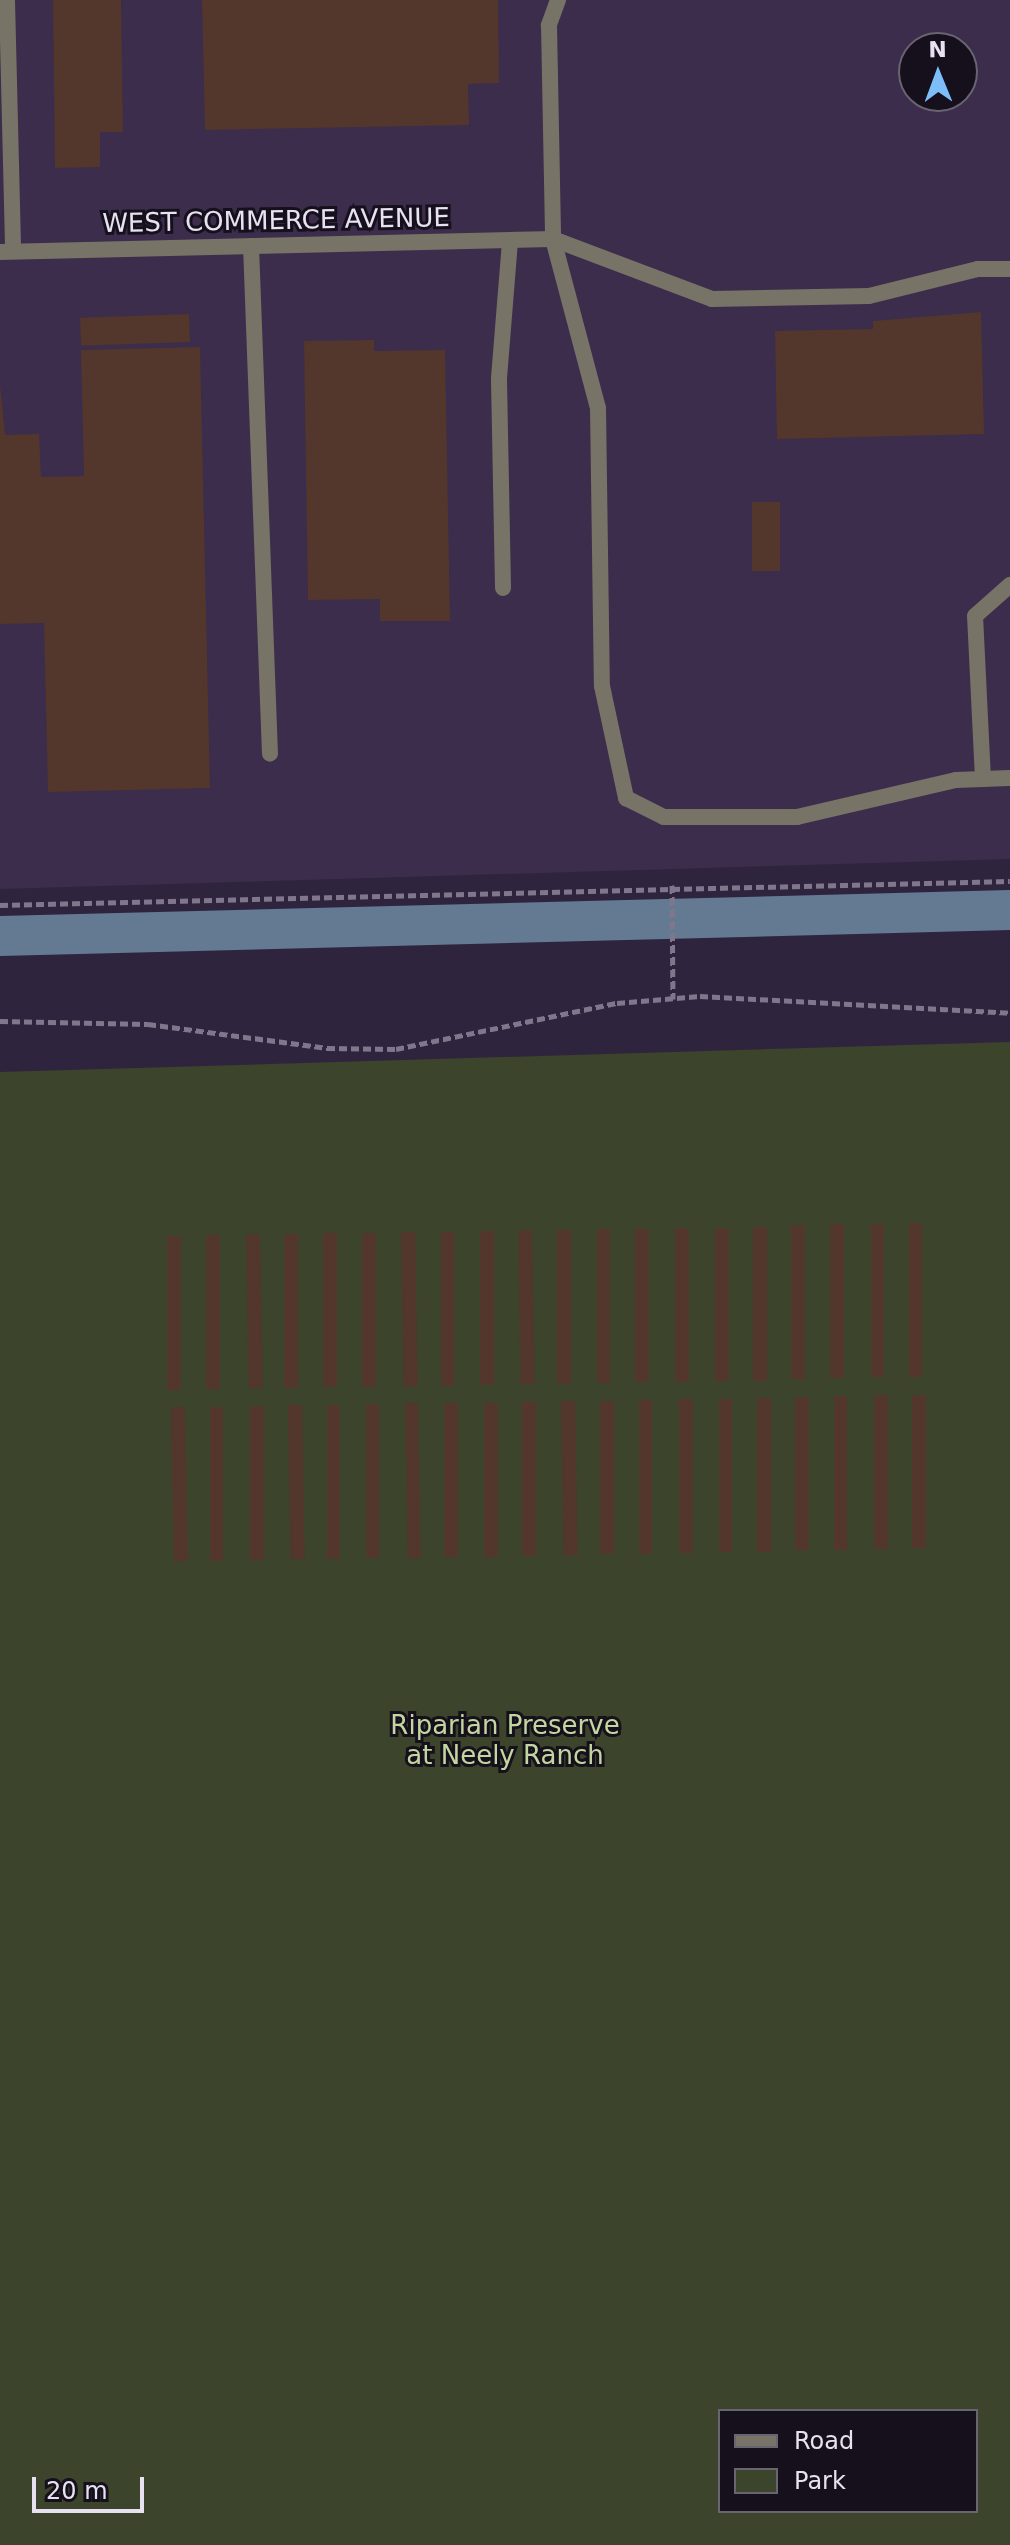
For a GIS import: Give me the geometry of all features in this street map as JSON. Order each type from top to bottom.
[{"type":"street","points":[[7,0],[7,252]]},
{"type":"street","points":[[558,0],[549,25],[553,239],[598,408],[602,686],[626,798],[664,817],[782,818],[983,779],[1010,778]]},
{"type":"street","points":[[553,239],[712,299],[869,296],[978,269],[1010,269]]},
{"type":"street","name":"WEST COMMERCE AVENUE","points":[[7,252],[553,239]]},
{"type":"street","points":[[503,588],[499,378],[510,240]]},
{"type":"street","points":[[251,246],[270,754]]},
{"type":"street","points":[[983,779],[975,616],[1010,585]]},
{"type":"path","points":[[0,905],[672,885],[1010,881]]},
{"type":"path","points":[[672,885],[673,999]]},
{"type":"path","points":[[0,1021],[148,1024],[327,1048],[396,1049],[617,1003],[673,999],[1010,1013]]},
{"type":"shaded area","points":[[0,0],[1010,0],[1010,859],[0,889]]},
{"type":"green space","name":"Riparian Preserve at Neely Ranch","points":[[1010,1042],[1010,2545],[0,2545],[0,1072]]},
{"type":"building","points":[[53,0],[121,0],[123,132],[100,132],[100,167],[55,168]]},
{"type":"building","points":[[202,0],[498,0],[499,83],[468,84],[469,125],[205,130]]},
{"type":"building","points":[[981,312],[984,434],[777,439],[775,331],[873,329],[873,321]]},
{"type":"building","points":[[189,314],[190,342],[81,346],[80,318]]},
{"type":"building","points":[[374,340],[374,351],[445,350],[450,621],[380,621],[380,599],[308,600],[304,341]]},
{"type":"building","points":[[200,347],[210,788],[48,792],[44,623],[0,624],[0,384],[5,435],[39,434],[41,477],[84,476],[81,350]]},
{"type":"building","points":[[752,502],[780,502],[780,571],[752,571]]},
{"type":"building","points":[[909,1223],[922,1223],[922,1377],[909,1377]]},
{"type":"building","points":[[830,1224],[844,1224],[844,1378],[830,1378]]},
{"type":"building","points":[[871,1224],[884,1224],[884,1377],[871,1377]]},
{"type":"building","points":[[791,1225],[805,1225],[805,1379],[791,1379]]},
{"type":"building","points":[[753,1227],[767,1227],[767,1381],[753,1381]]},
{"type":"building","points":[[675,1228],[689,1228],[689,1382],[675,1382]]},
{"type":"building","points":[[715,1228],[729,1228],[729,1381],[715,1381]]},
{"type":"building","points":[[597,1229],[610,1229],[610,1383],[597,1383]]},
{"type":"building","points":[[635,1229],[649,1229],[649,1382],[635,1382]]},
{"type":"building","points":[[518,1230],[532,1230],[535,1384],[521,1384]]},
{"type":"building","points":[[557,1230],[571,1230],[571,1384],[557,1384]]},
{"type":"building","points":[[480,1231],[494,1231],[494,1385],[480,1385]]},
{"type":"building","points":[[401,1232],[415,1232],[418,1386],[404,1386]]},
{"type":"building","points":[[441,1232],[454,1232],[454,1386],[441,1386]]},
{"type":"building","points":[[323,1233],[337,1233],[337,1387],[323,1387]]},
{"type":"building","points":[[362,1233],[376,1233],[376,1387],[362,1387]]},
{"type":"building","points":[[246,1234],[260,1234],[263,1388],[249,1388]]},
{"type":"building","points":[[284,1234],[298,1234],[298,1388],[284,1388]]},
{"type":"building","points":[[206,1235],[220,1235],[220,1389],[206,1389]]},
{"type":"building","points":[[167,1236],[181,1236],[181,1390],[167,1390]]},
{"type":"building","points":[[874,1395],[888,1395],[888,1549],[874,1549]]},
{"type":"building","points":[[912,1395],[926,1395],[926,1548],[912,1548]]},
{"type":"building","points":[[834,1396],[847,1396],[847,1550],[834,1550]]},
{"type":"building","points":[[795,1397],[809,1397],[809,1550],[795,1550]]},
{"type":"building","points":[[757,1398],[771,1398],[771,1552],[757,1552]]},
{"type":"building","points":[[679,1399],[693,1399],[693,1553],[679,1553]]},
{"type":"building","points":[[719,1399],[732,1399],[732,1552],[719,1552]]},
{"type":"building","points":[[639,1400],[652,1400],[652,1554],[639,1554]]},
{"type":"building","points":[[561,1401],[575,1401],[578,1555],[564,1555]]},
{"type":"building","points":[[600,1401],[614,1401],[614,1554],[600,1554]]},
{"type":"building","points":[[522,1402],[536,1402],[536,1556],[522,1556]]},
{"type":"building","points":[[405,1403],[418,1403],[421,1558],[408,1558]]},
{"type":"building","points":[[444,1403],[458,1403],[458,1557],[444,1557]]},
{"type":"building","points":[[484,1403],[498,1403],[498,1557],[484,1557]]},
{"type":"building","points":[[366,1404],[379,1404],[379,1558],[366,1558]]},
{"type":"building","points":[[288,1405],[302,1405],[305,1559],[291,1559]]},
{"type":"building","points":[[327,1405],[340,1405],[340,1559],[327,1559]]},
{"type":"building","points":[[250,1406],[264,1406],[264,1560],[250,1560]]},
{"type":"building","points":[[171,1407],[185,1407],[188,1561],[174,1561]]},
{"type":"building","points":[[210,1407],[223,1407],[223,1561],[210,1561]]},
{"type":"waterway","points":[[0,936],[1010,910]]}]
